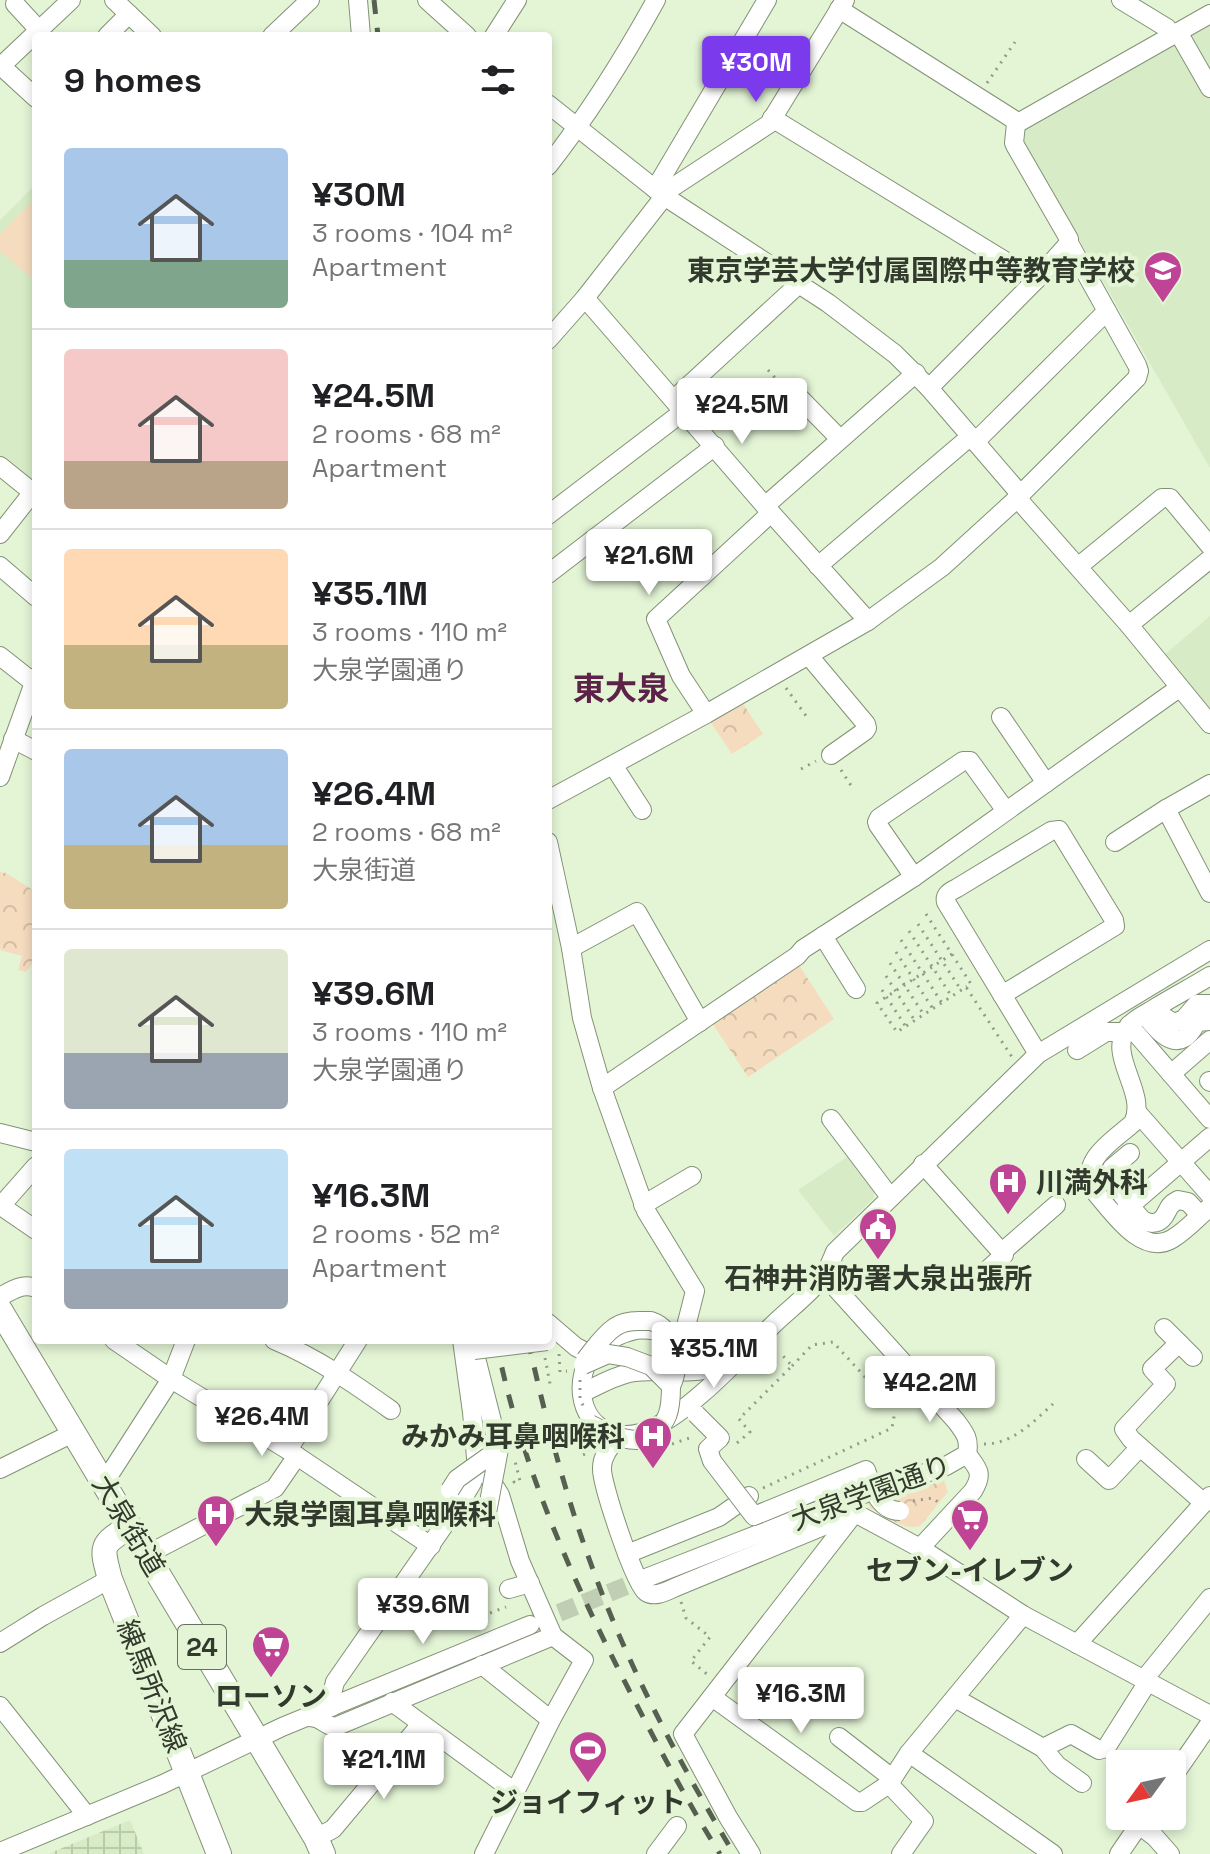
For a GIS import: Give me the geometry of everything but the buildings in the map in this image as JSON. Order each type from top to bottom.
[{"type":"main road","name":"大泉街道","points":[[0,1310],[257,1740]]},
{"type":"main road","name":"練馬所沢線","points":[[129,1527],[105,1546],[104,1557],[110,1579],[219,1854]]},
{"type":"main road","name":"24","points":[[257,1740],[321,1850]]},
{"type":"street","points":[[15,4],[39,30],[71,0]]},
{"type":"street","points":[[114,0],[148,32]]},
{"type":"street","points":[[276,32],[310,0]]},
{"type":"street","points":[[358,0],[361,32]]},
{"type":"street","points":[[427,0],[459,32]]},
{"type":"street","points":[[497,32],[517,0]]},
{"type":"street","points":[[552,161],[578,128],[636,38],[656,0]]},
{"type":"street","points":[[552,335],[585,298],[660,193],[767,0]]},
{"type":"street","points":[[1121,0],[1175,34],[1210,88]]},
{"type":"street","points":[[552,798],[868,621],[942,567],[1019,497],[1137,378],[1139,371],[1014,143],[1016,124],[1006,113],[842,5],[769,124],[660,193]]},
{"type":"street","points":[[111,32],[129,14]]},
{"type":"street","points":[[1016,124],[1210,14]]},
{"type":"street","points":[[32,37],[0,67],[32,95]]},
{"type":"street","points":[[552,107],[660,193],[828,303],[916,373],[1210,724]]},
{"type":"street","points":[[772,118],[1036,280]]},
{"type":"street","points":[[929,388],[1069,243]]},
{"type":"street","points":[[552,512],[679,405],[799,284]]},
{"type":"street","points":[[585,298],[868,621]]},
{"type":"street","points":[[818,566],[973,439],[1107,311]]},
{"type":"street","points":[[706,714],[681,676],[656,619],[840,439],[916,373]]},
{"type":"street","points":[[793,391],[840,439]]},
{"type":"street","points":[[552,571],[715,446]]},
{"type":"street","points":[[0,466],[32,491]]},
{"type":"street","points":[[0,534],[32,495]]},
{"type":"street","points":[[1079,566],[1166,497],[1210,546]]},
{"type":"street","points":[[1129,625],[1210,559]]},
{"type":"street","points":[[0,566],[32,594]]},
{"type":"street","points":[[0,656],[32,677]]},
{"type":"street","points":[[809,656],[867,728],[831,755]]},
{"type":"street","points":[[0,777],[32,687]]},
{"type":"street","points":[[602,1088],[803,949],[914,877],[1179,688]]},
{"type":"street","points":[[1001,717],[1046,783]]},
{"type":"street","points":[[13,739],[32,749]]},
{"type":"street","points":[[914,877],[878,825],[879,818],[968,760],[1006,811]]},
{"type":"street","points":[[613,765],[642,810]]},
{"type":"street","points":[[1115,842],[1210,784]]},
{"type":"street","points":[[1166,809],[1210,893]]},
{"type":"street","points":[[1002,995],[1115,926],[1059,830],[1051,831],[945,898],[1002,995],[1038,1054]]},
{"type":"street","points":[[552,860],[582,1018],[602,1088],[643,1205],[695,1291],[676,1334],[677,1360],[671,1386],[671,1410],[651,1440],[630,1440],[586,1425]]},
{"type":"street","points":[[571,948],[637,912],[700,1022]]},
{"type":"street","points":[[823,936],[856,989]]},
{"type":"street","points":[[552,1339],[576,1347],[585,1367],[582,1393],[585,1406],[597,1425],[607,1432],[633,1436],[668,1420],[742,1355],[824,1275],[835,1252],[1038,1054],[1210,950]]},
{"type":"street","points":[[1089,1049],[1106,1032],[1139,1020],[1210,976]]},
{"type":"street","points":[[1139,1020],[1164,1017],[1174,1023],[1184,1019],[1197,1004],[1210,1004]]},
{"type":"street","points":[[1139,1020],[1171,1074],[1210,1119]]},
{"type":"street","points":[[1130,1153],[1109,1174],[1124,1211],[1137,1237],[1156,1243],[1172,1239],[1205,1211],[1178,1200],[1169,1206],[1161,1219],[1149,1222],[1124,1211],[1094,1191],[1091,1182],[1090,1172],[1095,1158],[1133,1123],[1137,1112],[1121,1049],[1139,1020]]},
{"type":"street","points":[[1151,1037],[1166,1036],[1179,1040],[1186,1038],[1197,1022],[1210,1021]]},
{"type":"street","points":[[1171,1074],[1210,1040]]},
{"type":"street","points":[[1137,1112],[1210,1195]]},
{"type":"street","points":[[831,1119],[890,1197]]},
{"type":"street","points":[[0,1133],[32,1141]]},
{"type":"street","points":[[1124,1211],[1210,1137]]},
{"type":"street","points":[[923,1164],[1004,1255],[983,1274]]},
{"type":"street","points":[[32,1171],[1,1206],[32,1227]]},
{"type":"street","points":[[643,1205],[692,1176]]},
{"type":"street","points":[[1001,1253],[1056,1205]]},
{"type":"street","name":"大泉学園通り","points":[[646,1578],[853,1497],[954,1462],[968,1449],[966,1434],[824,1275]]},
{"type":"street","points":[[0,1297],[25,1285],[32,1287]]},
{"type":"street","points":[[582,1363],[616,1326],[630,1321],[651,1321],[676,1334],[742,1355]]},
{"type":"street","points":[[1164,1328],[1193,1357]]},
{"type":"street","points":[[1077,1644],[1207,1499],[1140,1447],[1124,1429],[1166,1384],[1152,1369],[1179,1343]]},
{"type":"street","points":[[120,1344],[431,1546]]},
{"type":"street","points":[[104,1483],[171,1379],[184,1344]]},
{"type":"street","points":[[283,1344],[338,1373],[391,1410]]},
{"type":"street","points":[[146,1555],[275,1488],[356,1344]]},
{"type":"street","points":[[469,1344],[507,1454],[486,1518]]},
{"type":"street","points":[[332,1707],[335,1682],[472,1483],[477,1469],[469,1344]]},
{"type":"street","points":[[582,1363],[608,1354],[651,1366],[720,1438],[704,1445],[712,1461],[754,1516],[866,1470],[879,1502],[893,1511],[900,1511]]},
{"type":"street","points":[[582,1393],[627,1373],[658,1370],[702,1372],[742,1355]]},
{"type":"street","points":[[891,1401],[913,1374]]},
{"type":"street","points":[[671,1410],[696,1414]]},
{"type":"street","points":[[0,1469],[73,1433]]},
{"type":"street","points":[[620,1435],[608,1450],[601,1470],[627,1554],[642,1589],[648,1594],[656,1595],[855,1513]]},
{"type":"street","points":[[1086,1459],[1109,1480],[1140,1447]]},
{"type":"street","points":[[920,1548],[979,1481],[979,1470],[968,1449]]},
{"type":"street","points":[[450,1490],[457,1479],[507,1454]]},
{"type":"street","points":[[477,1469],[485,1471],[500,1495],[520,1561],[553,1636],[584,1660],[484,1854]]},
{"type":"street","points":[[627,1554],[719,1517],[752,1494]]},
{"type":"street","points":[[855,1513],[920,1548],[1023,1615],[1208,1711],[1186,1752]]},
{"type":"street","points":[[751,1854],[683,1734],[855,1513]]},
{"type":"street","points":[[0,1643],[110,1579]]},
{"type":"street","points":[[509,1589],[530,1583]]},
{"type":"street","points":[[1043,1748],[1071,1734],[1099,1750],[1106,1748],[1147,1679],[1210,1598]]},
{"type":"street","points":[[716,1691],[857,1802],[862,1802],[891,1781],[909,1753],[1023,1615]]},
{"type":"street","points":[[0,1852],[40,1846],[87,1816],[307,1717],[530,1625]]},
{"type":"street","points":[[307,1717],[320,1718],[335,1727],[553,1636]]},
{"type":"street","points":[[482,1665],[551,1720]]},
{"type":"street","points":[[955,1698],[1043,1748],[1057,1765],[1082,1783]]},
{"type":"street","points":[[392,1702],[515,1792]]},
{"type":"street","points":[[0,1706],[87,1816]]},
{"type":"street","points":[[321,1850],[333,1829],[421,1724]]},
{"type":"street","points":[[839,1737],[891,1781],[924,1821],[901,1854]]},
{"type":"street","points":[[909,1753],[1053,1854]]},
{"type":"street","points":[[656,1854],[677,1826]]},
{"type":"street","points":[[1119,1854],[1135,1830]]},
{"type":"street","points":[[1150,1830],[1170,1854]]},
{"type":"path","points":[[979,96],[1015,42]]},
{"type":"path","points":[[776,675],[809,720]]},
{"type":"path","points":[[926,914],[952,954],[971,984],[897,1032],[877,1003],[952,954]]},
{"type":"path","points":[[918,924],[961,990]]},
{"type":"path","points":[[909,931],[952,997]]},
{"type":"path","points":[[901,940],[942,1003]]},
{"type":"path","points":[[896,952],[933,1009]]},
{"type":"path","points":[[890,963],[924,1015]]},
{"type":"path","points":[[886,976],[915,1021]]},
{"type":"path","points":[[966,987],[1020,1070]]},
{"type":"path","points":[[882,990],[906,1027]]},
{"type":"path","points":[[735,1445],[750,1432],[739,1419],[812,1345],[833,1342],[891,1401],[892,1428],[752,1494]]},
{"type":"path","points":[[548,1344],[551,1389]]},
{"type":"path","points":[[550,1344],[560,1372],[582,1363]]},
{"type":"path","points":[[783,1356],[792,1366]]},
{"type":"path","points":[[577,1441],[582,1455],[589,1453],[580,1398],[582,1363]]},
{"type":"path","points":[[968,1449],[1003,1441],[1027,1427],[1053,1404]]},
{"type":"path","points":[[507,1454],[586,1425]]},
{"type":"path","points":[[670,1445],[696,1435],[704,1445]]},
{"type":"path","points":[[507,1454],[520,1481],[514,1482],[507,1454]]},
{"type":"path","points":[[676,1587],[686,1618],[710,1637],[691,1661],[716,1691]]},
{"type":"shaded area","name":"東京学芸大学付属国際中等教育学校","points":[[1210,23],[1210,468],[1022,140],[1025,129]]},
{"type":"shaded area","points":[[32,188],[32,484],[0,458],[0,220]]},
{"type":"shaded area","points":[[1210,616],[1210,714],[1163,656]]},
{"type":"shaded area","points":[[850,1155],[874,1185],[874,1198],[834,1236],[798,1190]]},
{"type":"shaded area","points":[[130,1820],[144,1854],[50,1854],[50,1853]]},
{"type":"green space","points":[[32,201],[32,279],[0,251],[0,234]]},
{"type":"green space","points":[[742,702],[763,734],[732,754],[711,723]]},
{"type":"green space","points":[[0,872],[32,889],[32,964],[26,972],[18,970],[22,956],[0,950]]},
{"type":"green space","points":[[799,965],[834,1019],[748,1077],[712,1023]]},
{"type":"green space","points":[[944,1480],[948,1492],[920,1526],[894,1522],[870,1508],[868,1503],[911,1492]]},
{"type":"tunnel","points":[[534,1623],[646,1578]]},
{"type":"railway","points":[[374,0],[378,32]]},
{"type":"railway","points":[[497,1344],[533,1475],[568,1562],[639,1709],[720,1854]]},
{"type":"railway","points":[[529,1344],[564,1481],[605,1602],[655,1712],[734,1854]]},
{"type":"place","name":"東京学芸大学付属国際中等教育学校","points":[[1163,304]]},
{"type":"place","name":"川満外科","points":[[1008,1216]]},
{"type":"place","name":"石神井消防署大泉出張所","points":[[878,1261]]},
{"type":"place","name":"みかみ耳鼻咽喉科","points":[[653,1470]]},
{"type":"place","name":"大泉学園耳鼻咽喉科","points":[[216,1548]]},
{"type":"place","name":"セブン-イレブン","points":[[970,1552]]},
{"type":"place","name":"ローソン","points":[[271,1679]]},
{"type":"place","name":"ジョイフィット","points":[[588,1784]]},
{"type":"district","name":"東大泉","points":[[621,689]]}]
